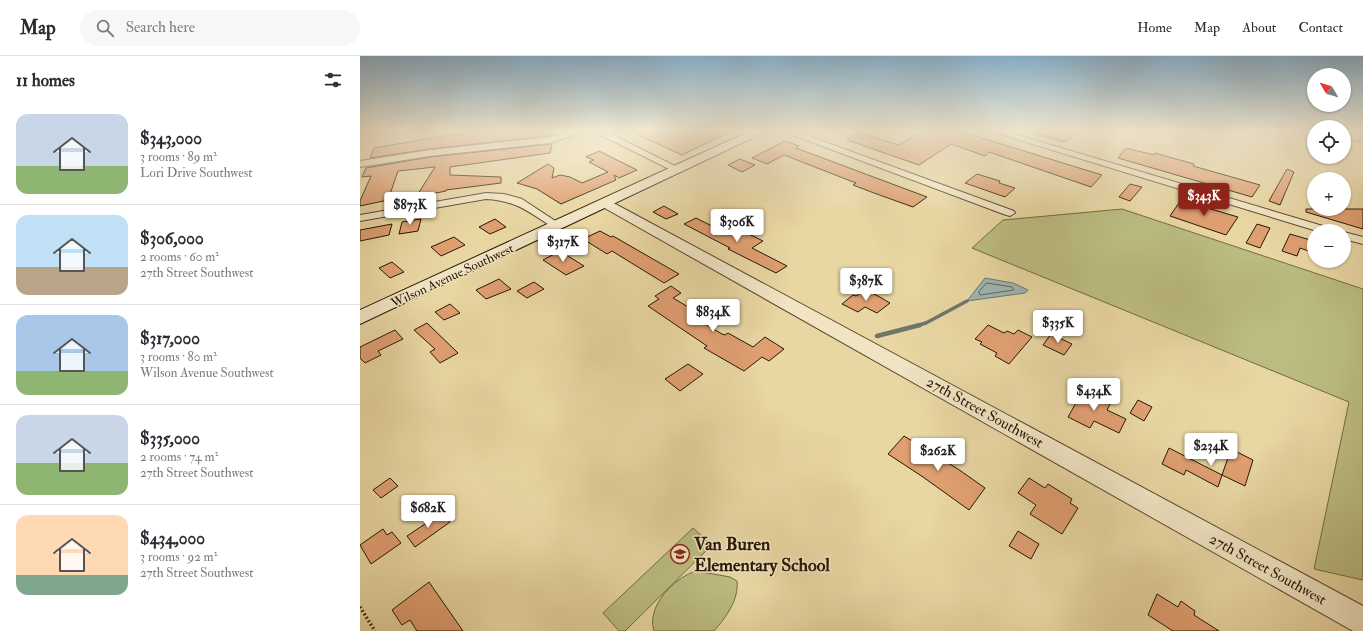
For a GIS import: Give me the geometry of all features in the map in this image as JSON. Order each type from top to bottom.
[{"type":"main road","name":"Wilson Avenue Southwest","points":[[360,318],[704,158]]},
{"type":"street","points":[[360,164],[399,158]]},
{"type":"street","points":[[653,158],[678,170]]},
{"type":"street","points":[[858,158],[1010,214]]},
{"type":"street","points":[[1084,158],[1307,224]]},
{"type":"street","points":[[360,218],[486,196],[504,197],[518,200],[558,226]]},
{"type":"street","name":"27th Street Southwest","points":[[606,203],[1363,621]]},
{"type":"street","points":[[1351,237],[1363,241]]},
{"type":"path","points":[[360,607],[375,631]]},
{"type":"green space","points":[[1122,209],[1363,289],[1363,580],[1314,569],[1349,402],[972,248],[1003,220]]},
{"type":"green space","points":[[693,528],[712,545],[625,631],[619,631],[603,613]]},
{"type":"green space","points":[[696,571],[730,577],[737,581],[734,601],[723,620],[714,631],[654,631],[653,621],[655,610],[662,596],[675,583]]},
{"type":"water","points":[[985,278],[1013,283],[1028,290],[1025,293],[967,301]]},
{"type":"building","points":[[425,158],[515,158],[450,167],[450,175],[501,177],[501,183],[446,190],[416,197],[435,167],[398,171],[388,200],[360,206],[360,201],[371,176],[362,177],[366,168]]},
{"type":"building","points":[[588,158],[613,158],[637,170],[619,178],[614,175],[616,180],[561,204],[537,189],[517,183],[548,164],[554,168],[552,178],[560,175],[570,177],[582,183],[608,172],[589,162],[594,160]]},
{"type":"building","points":[[752,158],[779,158],[767,164]]},
{"type":"building","points":[[791,158],[822,158],[927,197],[913,207],[853,185],[856,183]]},
{"type":"building","points":[[898,158],[930,158],[919,165]]},
{"type":"building","points":[[1006,158],[1046,158],[1102,175],[1091,187]]},
{"type":"building","points":[[1118,158],[1172,158],[1194,164],[1193,166],[1260,185],[1252,197]]},
{"type":"building","points":[[740,159],[755,165],[742,172],[728,165]]},
{"type":"building","points":[[1287,169],[1294,172],[1280,205],[1269,201]]},
{"type":"building","points":[[977,174],[1000,181],[999,183],[1015,188],[1005,197],[965,183]]},
{"type":"building","points":[[1130,184],[1142,187],[1130,201],[1119,197]]},
{"type":"building","points":[[1181,200],[1238,217],[1226,235],[1170,216]]},
{"type":"building","points":[[664,206],[678,214],[666,219],[653,212]]},
{"type":"building","points":[[1351,209],[1363,209],[1363,229],[1351,225],[1351,224],[1319,216],[1351,216]]},
{"type":"building","points":[[696,218],[716,228],[724,223],[730,225],[763,241],[752,248],[787,266],[776,273],[728,249],[730,248],[684,224]]},
{"type":"building","points":[[421,219],[418,231],[399,234],[402,222]]},
{"type":"building","points":[[495,219],[506,227],[490,234],[479,227]]},
{"type":"building","points":[[392,224],[389,235],[360,241],[360,230]]},
{"type":"building","points":[[1257,224],[1270,228],[1260,248],[1246,243]]},
{"type":"building","points":[[600,231],[611,237],[613,236],[679,274],[664,283],[612,251],[607,254],[583,239]]},
{"type":"building","points":[[1290,234],[1307,239],[1307,250],[1300,248],[1297,256],[1282,251]]},
{"type":"building","points":[[454,237],[465,245],[441,256],[431,247]]},
{"type":"building","points":[[560,251],[584,266],[566,275],[543,260]]},
{"type":"building","points":[[392,262],[404,272],[390,278],[379,268]]},
{"type":"building","points":[[499,279],[511,289],[486,299],[476,290]]},
{"type":"building","points":[[534,282],[544,289],[527,298],[517,291]]},
{"type":"building","points":[[671,286],[681,293],[673,298],[700,314],[695,318],[722,334],[725,335],[728,333],[753,347],[765,337],[784,349],[769,361],[762,357],[744,371],[704,348],[707,346],[648,306],[659,299],[655,296]]},
{"type":"building","points":[[865,290],[890,303],[877,313],[865,307],[858,312],[842,304],[853,295],[856,296]]},
{"type":"building","points":[[450,304],[460,313],[444,320],[435,312]]},
{"type":"building","points":[[427,323],[458,353],[440,363],[430,352],[435,349],[414,330]]},
{"type":"building","points":[[988,325],[1004,333],[1007,331],[1014,334],[1018,330],[1032,337],[1009,364],[995,356],[997,353],[980,344],[982,342],[975,339]]},
{"type":"building","points":[[395,330],[403,339],[378,351],[381,355],[365,363],[360,358],[360,347]]},
{"type":"building","points":[[1051,334],[1072,344],[1064,355],[1043,345]]},
{"type":"building","points":[[688,364],[703,374],[680,391],[665,379]]},
{"type":"building","points":[[1072,387],[1110,404],[1107,410],[1126,419],[1119,433],[1094,421],[1090,428],[1068,417],[1076,403]]},
{"type":"building","points":[[1138,400],[1152,407],[1144,421],[1130,413]]},
{"type":"building","points":[[904,436],[958,469],[985,488],[969,510],[888,454]]},
{"type":"building","points":[[1169,448],[1222,475],[1218,487],[1186,470],[1184,475],[1162,464]]},
{"type":"building","points":[[1231,449],[1253,460],[1245,486],[1222,475]]},
{"type":"building","points":[[390,478],[398,486],[381,498],[373,490]]},
{"type":"building","points":[[1029,478],[1045,488],[1048,484],[1072,499],[1070,503],[1078,508],[1062,534],[1030,514],[1036,505],[1018,493]]},
{"type":"building","points":[[443,512],[450,522],[415,547],[407,536]]},
{"type":"building","points":[[383,529],[387,535],[392,532],[401,543],[371,564],[360,545]]},
{"type":"building","points":[[1018,531],[1039,544],[1031,559],[1009,546]]},
{"type":"building","points":[[429,582],[463,631],[417,631],[410,620],[402,625],[392,610]]},
{"type":"building","points":[[1157,594],[1178,607],[1181,601],[1195,611],[1194,615],[1219,631],[1173,631],[1148,615]]},
{"type":"waterway","points":[[916,326],[926,323],[967,301]]},
{"type":"waterway","points":[[877,336],[920,325]]},
{"type":"place","name":"Van Buren Elementary School","points":[[680,554]]}]
